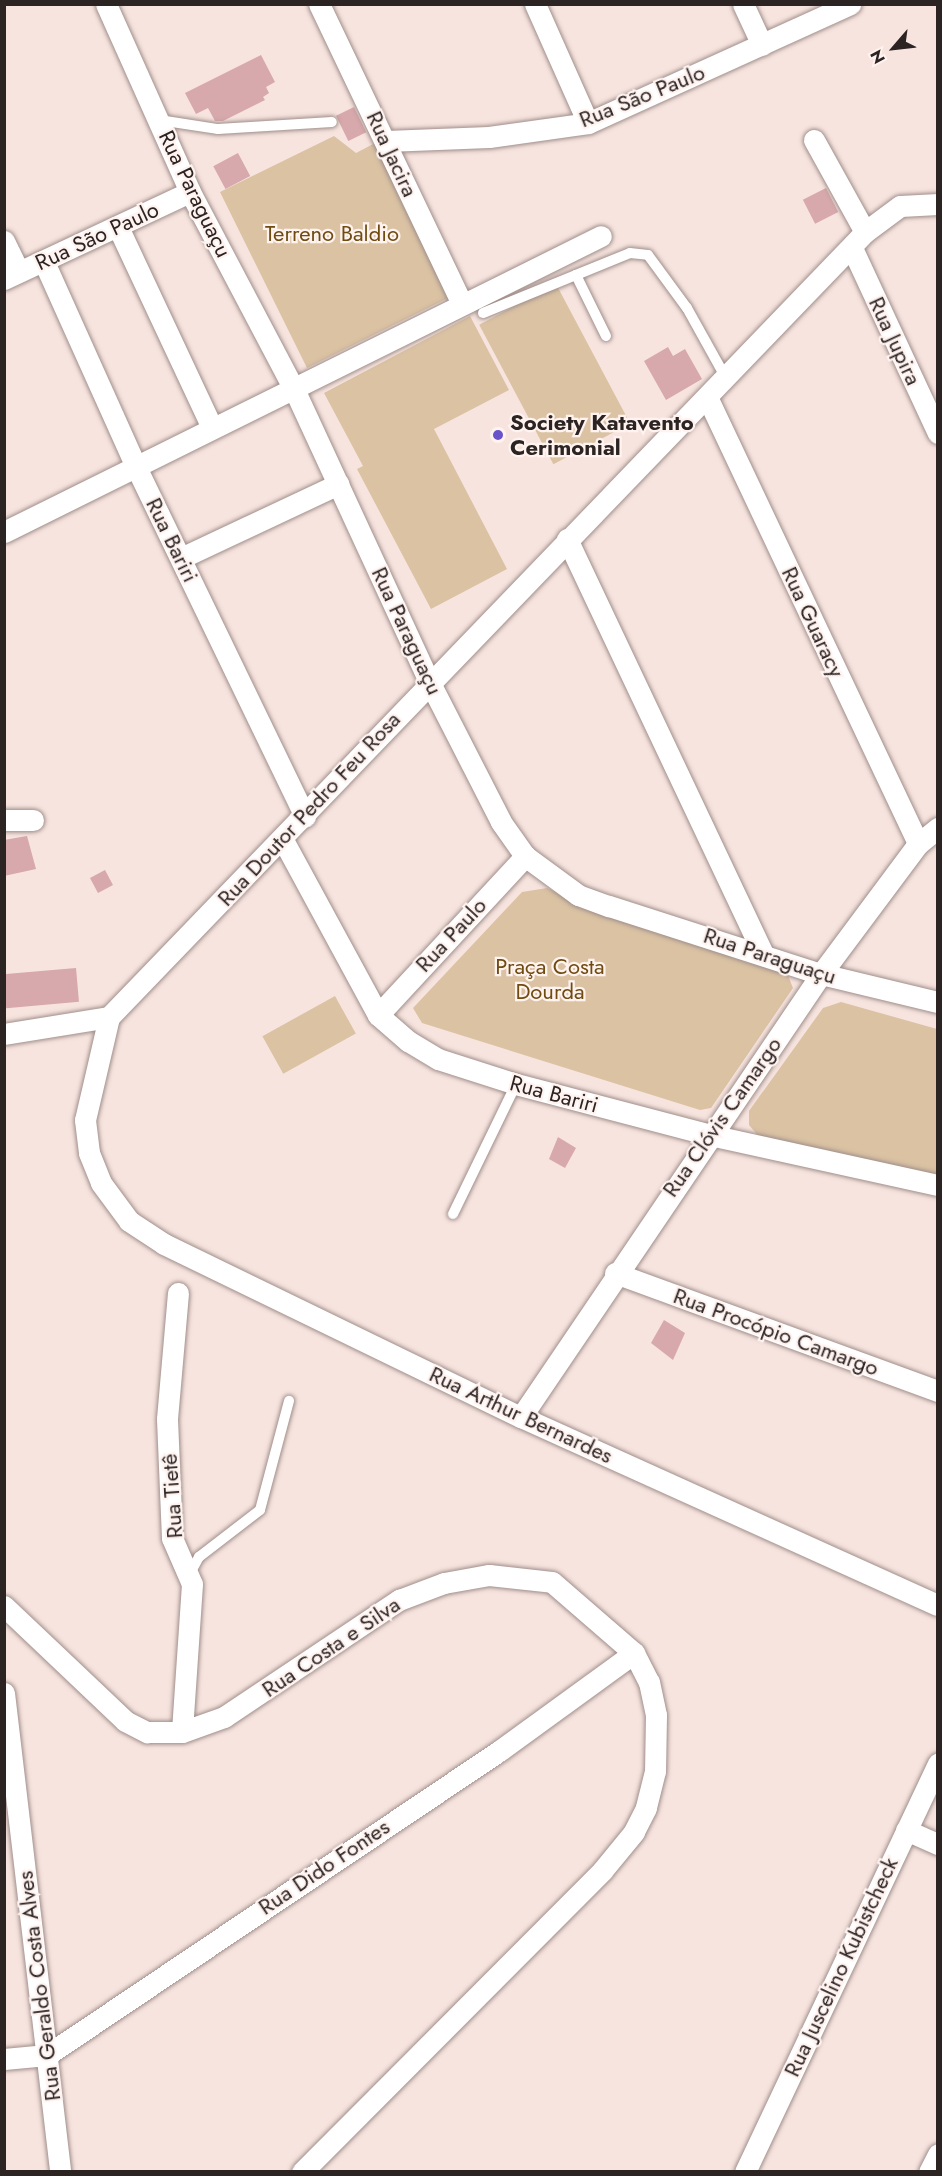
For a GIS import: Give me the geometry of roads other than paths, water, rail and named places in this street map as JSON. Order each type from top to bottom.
[{"type":"street","name":"Rua Paraguaçu","points":[[106,4],[190,192],[293,387],[429,681],[501,822],[525,856],[578,895],[762,952],[821,974],[938,1002]]},
{"type":"street","name":"Rua Jacira","points":[[319,4],[462,304]]},
{"type":"street","points":[[535,4],[588,123]]},
{"type":"street","points":[[743,4],[762,45]]},
{"type":"street","name":"Rua São Paulo","points":[[386,141],[489,137],[588,123],[850,4]]},
{"type":"street","name":"Rua Jupira","points":[[814,140],[938,433]]},
{"type":"street","name":"Rua São Paulo","points":[[12,276],[190,192]]},
{"type":"street","name":"Rua Doutor Pedro Feu Rosa","points":[[109,1017],[283,840],[429,681],[708,399],[858,240],[900,206],[938,204]]},
{"type":"street","points":[[118,227],[212,428]]},
{"type":"street","points":[[4,532],[136,469],[293,387],[601,236]]},
{"type":"street","points":[[4,241],[12,276]]},
{"type":"street","name":"Rua Bariri","points":[[44,262],[136,469],[305,816]]},
{"type":"street","name":"Rua Guaracy","points":[[708,399],[918,844]]},
{"type":"street","points":[[181,558],[338,484]]},
{"type":"street","points":[[567,539],[762,952]]},
{"type":"street","points":[[4,820],[33,820]]},
{"type":"street","name":"Rua Clóvis Camargo","points":[[521,1417],[615,1273],[821,974],[918,844],[938,828]]},
{"type":"street","name":"Rua Bariri","points":[[283,840],[378,1015],[408,1041],[438,1059],[516,1084],[710,1135],[938,1185]]},
{"type":"street","name":"Rua Paulo","points":[[378,1015],[525,856]]},
{"type":"street","points":[[4,1034],[109,1017]]},
{"type":"street","name":"Rua Arthur Bernardes","points":[[109,1017],[85,1120],[89,1153],[117,1206],[129,1221],[164,1244],[521,1417],[938,1605]]},
{"type":"street","name":"Rua Procópio Camargo","points":[[615,1273],[938,1391]]},
{"type":"street","name":"Rua Tietê","points":[[178,1293],[167,1419],[172,1539],[189,1575],[182,1732]]},
{"type":"street","name":"Rua Costa e Silva","points":[[4,1606],[125,1721],[147,1732],[182,1732],[224,1717],[399,1600],[444,1582],[489,1575],[552,1582],[634,1653],[649,1682],[656,1715],[655,1772],[646,1808],[634,1832],[602,1871],[302,2172]]},
{"type":"street","name":"Rua Dido Fontes","points":[[4,2059],[47,2055],[499,1751],[634,1653]]},
{"type":"street","name":"Rua Geraldo Costa Alves","points":[[4,1693],[60,2172]]},
{"type":"street","name":"Rua Juscelino Kubistcheck","points":[[745,2172],[938,1763]]},
{"type":"street","points":[[906,1830],[938,1844]]},
{"type":"street","points":[[930,2172],[938,2154]]},
{"type":"lane","points":[[159,120],[218,129],[332,122]]},
{"type":"lane","points":[[483,313],[630,253],[648,255],[687,308],[727,379]]},
{"type":"lane","points":[[576,275],[606,336]]},
{"type":"lane","points":[[453,1214],[516,1084]]},
{"type":"lane","points":[[189,1575],[205,1551],[260,1510],[289,1401]]},
{"type":"place","name":"Society Katavento Cerimonial","points":[[498,435]]},
{"type":"park label","name":"Terreno Baldio","points":[[332,234]]},
{"type":"park label","name":"Praça Costa Dourda","points":[[550,978]]}]
